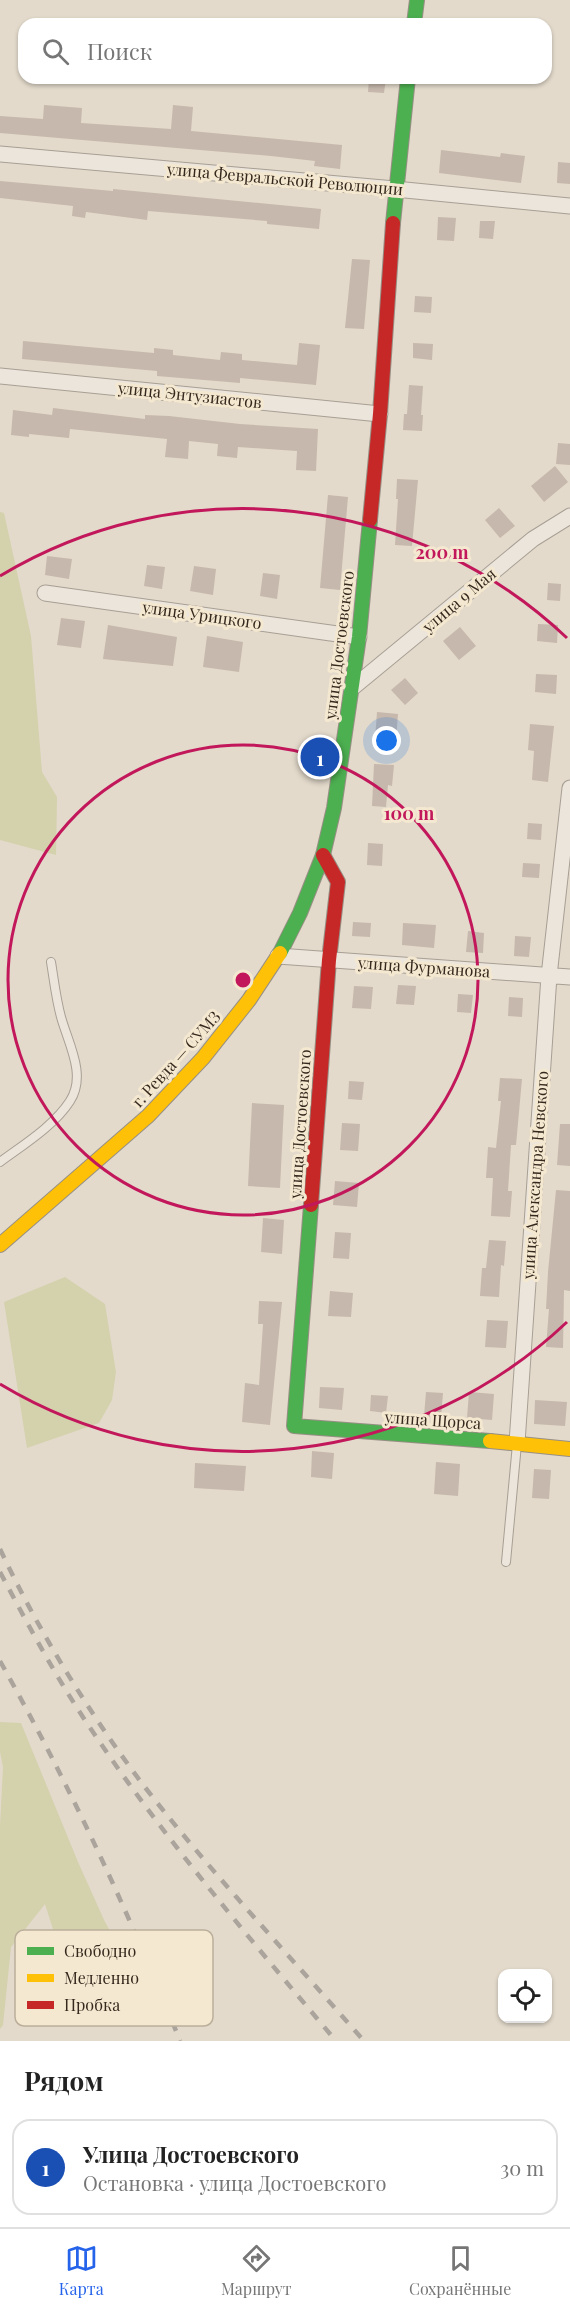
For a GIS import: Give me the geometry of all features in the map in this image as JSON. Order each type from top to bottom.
[{"type":"main road","points":[[415,18],[417,0]]},
{"type":"main road","name":"улица Достоевского","points":[[294,1426],[329,960],[338,882],[323,855],[334,808],[359,637],[380,414],[395,189],[407,84]]},
{"type":"main road","name":"г. Ревда — СУМЗ","points":[[0,1245],[148,1116],[203,1058],[249,1000],[278,956],[300,913],[323,855]]},
{"type":"main road","name":"улица Щорса","points":[[294,1426],[570,1449]]},
{"type":"street","name":"улица Февральской Революции","points":[[0,154],[570,206]]},
{"type":"street","name":"улица Энтузиастов","points":[[0,376],[380,414]]},
{"type":"street","name":"улица 9 Мая","points":[[351,689],[533,539],[570,516]]},
{"type":"street","name":"улица Урицкого","points":[[45,593],[359,637]]},
{"type":"street","name":"улица Александра Невского","points":[[517,1443],[549,976],[570,797]]},
{"type":"street","name":"улица Фурманова","points":[[278,956],[570,977]]},
{"type":"lane","points":[[0,1162],[50,1123],[71,1101],[75,1090],[77,1076],[74,1054],[61,1017],[51,962]]},
{"type":"lane","name":"улица Александра Невского","points":[[506,1562],[517,1443]]},
{"type":"shaded area","points":[[0,512],[4,513],[31,636],[42,772],[57,797],[56,855],[0,840]]},
{"type":"shaded area","points":[[65,1277],[105,1304],[116,1372],[112,1400],[99,1423],[27,1448],[4,1302]]},
{"type":"shaded area","points":[[0,1722],[21,1723],[78,1862],[110,1930],[53,1930],[45,1904],[24,1930],[15,1930],[15,1942],[11,1947],[3,2025],[0,2029],[0,1826],[3,1767],[0,1752]]},
{"type":"building","points":[[369,84],[385,84],[384,93],[368,92]]},
{"type":"building","points":[[44,105],[82,108],[81,123],[171,129],[173,105],[193,107],[191,131],[342,145],[340,169],[314,166],[315,161],[271,156],[0,133],[0,116],[43,119]]},
{"type":"building","points":[[441,150],[500,157],[501,153],[525,156],[521,183],[439,173]]},
{"type":"building","points":[[558,162],[570,163],[570,184],[557,183]]},
{"type":"building","points":[[0,181],[113,191],[113,189],[321,209],[319,229],[267,224],[267,221],[148,211],[147,220],[86,212],[85,218],[72,216],[73,206],[0,198]]},
{"type":"building","points":[[438,217],[456,218],[454,241],[437,240]]},
{"type":"building","points":[[480,221],[495,221],[493,239],[479,238]]},
{"type":"building","points":[[352,259],[370,260],[364,329],[345,328]]},
{"type":"building","points":[[415,296],[432,297],[431,313],[414,312]]},
{"type":"building","points":[[23,341],[154,353],[154,348],[173,350],[173,355],[220,360],[221,352],[242,354],[242,360],[297,365],[299,343],[320,345],[316,385],[240,378],[240,383],[157,376],[157,371],[22,359]]},
{"type":"building","points":[[413,343],[433,344],[432,360],[413,358]]},
{"type":"building","points":[[409,385],[423,386],[422,431],[403,430],[404,414],[407,414]]},
{"type":"building","points":[[53,408],[145,419],[145,415],[169,416],[318,429],[316,471],[296,470],[297,451],[238,447],[237,458],[217,456],[218,444],[189,441],[188,459],[165,457],[167,439],[70,429],[69,438],[29,434],[29,437],[11,435],[13,410],[52,415]]},
{"type":"building","points":[[558,443],[570,444],[570,465],[556,464]]},
{"type":"building","points":[[555,466],[568,482],[544,502],[531,486]]},
{"type":"building","points":[[397,479],[418,480],[412,546],[395,545]]},
{"type":"building","points":[[328,495],[348,497],[340,590],[320,588]]},
{"type":"building","points":[[499,508],[515,526],[500,538],[485,520]]},
{"type":"building","points":[[47,556],[72,559],[69,579],[45,575]]},
{"type":"building","points":[[147,565],[165,567],[162,589],[144,586]]},
{"type":"building","points":[[194,566],[216,569],[213,595],[190,591]]},
{"type":"building","points":[[263,573],[280,575],[277,599],[260,596]]},
{"type":"building","points":[[548,583],[561,584],[560,601],[547,600]]},
{"type":"building","points":[[61,618],[85,621],[81,648],[57,645]]},
{"type":"building","points":[[538,624],[558,625],[557,643],[537,641]]},
{"type":"building","points":[[108,625],[177,637],[173,666],[103,659]]},
{"type":"building","points":[[460,627],[476,646],[459,660],[443,641]]},
{"type":"building","points":[[207,636],[243,642],[239,672],[203,667]]},
{"type":"building","points":[[536,674],[557,675],[556,694],[535,692]]},
{"type":"building","points":[[405,678],[418,693],[405,705],[391,690]]},
{"type":"building","points":[[377,712],[398,714],[396,740],[375,739]]},
{"type":"building","points":[[530,724],[554,726],[548,782],[532,780],[534,751],[528,750]]},
{"type":"building","points":[[374,764],[394,765],[392,786],[388,785],[386,807],[372,806]]},
{"type":"building","points":[[528,823],[542,824],[541,840],[527,839]]},
{"type":"building","points":[[368,843],[383,844],[382,866],[367,865]]},
{"type":"building","points":[[523,863],[540,864],[539,878],[522,877]]},
{"type":"building","points":[[353,922],[371,923],[370,937],[352,936]]},
{"type":"building","points":[[403,923],[436,925],[434,948],[402,945]]},
{"type":"building","points":[[468,931],[484,933],[483,953],[466,952]]},
{"type":"building","points":[[515,936],[531,937],[529,957],[514,956]]},
{"type":"building","points":[[398,985],[416,986],[414,1005],[396,1004]]},
{"type":"building","points":[[354,986],[373,987],[371,1009],[352,1008]]},
{"type":"building","points":[[458,994],[473,995],[471,1013],[457,1012]]},
{"type":"building","points":[[509,997],[523,998],[522,1017],[508,1016]]},
{"type":"building","points":[[500,1078],[522,1079],[516,1145],[511,1145],[508,1191],[512,1191],[510,1217],[491,1216],[493,1178],[486,1178],[488,1147],[496,1148],[501,1101],[498,1101]]},
{"type":"building","points":[[349,1081],[364,1082],[362,1100],[348,1099]]},
{"type":"building","points":[[252,1103],[284,1105],[280,1188],[248,1186]]},
{"type":"building","points":[[342,1123],[360,1124],[358,1151],[340,1150]]},
{"type":"building","points":[[560,1124],[570,1124],[570,1166],[557,1165]]},
{"type":"building","points":[[335,1181],[359,1183],[357,1207],[333,1205]]},
{"type":"building","points":[[556,1190],[570,1191],[570,1291],[564,1290],[563,1348],[546,1347],[549,1309],[546,1309],[548,1272]]},
{"type":"building","points":[[263,1218],[284,1220],[282,1254],[261,1252]]},
{"type":"building","points":[[335,1232],[351,1233],[349,1259],[333,1258]]},
{"type":"building","points":[[489,1240],[506,1241],[504,1266],[501,1265],[499,1297],[480,1296],[482,1268],[486,1268]]},
{"type":"building","points":[[330,1291],[353,1293],[351,1317],[328,1316]]},
{"type":"building","points":[[259,1301],[282,1302],[270,1425],[242,1422],[245,1383],[259,1385],[263,1324],[258,1324]]},
{"type":"building","points":[[487,1320],[508,1321],[506,1348],[485,1347]]},
{"type":"building","points":[[320,1387],[344,1388],[342,1410],[319,1408]]},
{"type":"building","points":[[426,1392],[443,1393],[441,1418],[424,1416]]},
{"type":"building","points":[[469,1392],[494,1394],[492,1420],[467,1418]]},
{"type":"building","points":[[371,1395],[388,1396],[386,1413],[370,1411]]},
{"type":"building","points":[[535,1400],[567,1402],[565,1426],[534,1424]]},
{"type":"building","points":[[312,1451],[334,1453],[332,1479],[311,1477]]},
{"type":"building","points":[[436,1462],[460,1464],[458,1496],[434,1494]]},
{"type":"building","points":[[195,1463],[246,1466],[244,1491],[194,1488]]},
{"type":"building","points":[[534,1469],[551,1470],[549,1499],[532,1498]]},
{"type":"railway","points":[[0,1549],[31,1611],[66,1671],[144,1786],[224,1883],[364,2041]]},
{"type":"railway","points":[[0,1572],[68,1694],[108,1754],[202,1880],[336,2041]]},
{"type":"railway","points":[[0,1661],[74,1801],[134,1930]]},
{"type":"railway","points":[[174,2026],[180,2041]]},
{"type":"traffic: fast","points":[[415,18],[417,0]]},
{"type":"traffic: fast","points":[[393,223],[407,84]]},
{"type":"traffic: fast","points":[[280,953],[300,913],[323,855],[334,808],[359,637],[370,520]]},
{"type":"traffic: fast","points":[[311,1205],[294,1426],[490,1441]]},
{"type":"traffic: slow","points":[[0,1245],[148,1116],[203,1058],[249,1000],[280,953]]},
{"type":"traffic: slow","points":[[490,1441],[570,1449]]},
{"type":"traffic: jam","points":[[370,520],[393,223]]},
{"type":"traffic: jam","points":[[311,1205],[329,960],[338,882],[323,855]]},
{"type":"place","name":"Улица Достоевского","points":[[320,757]]}]
